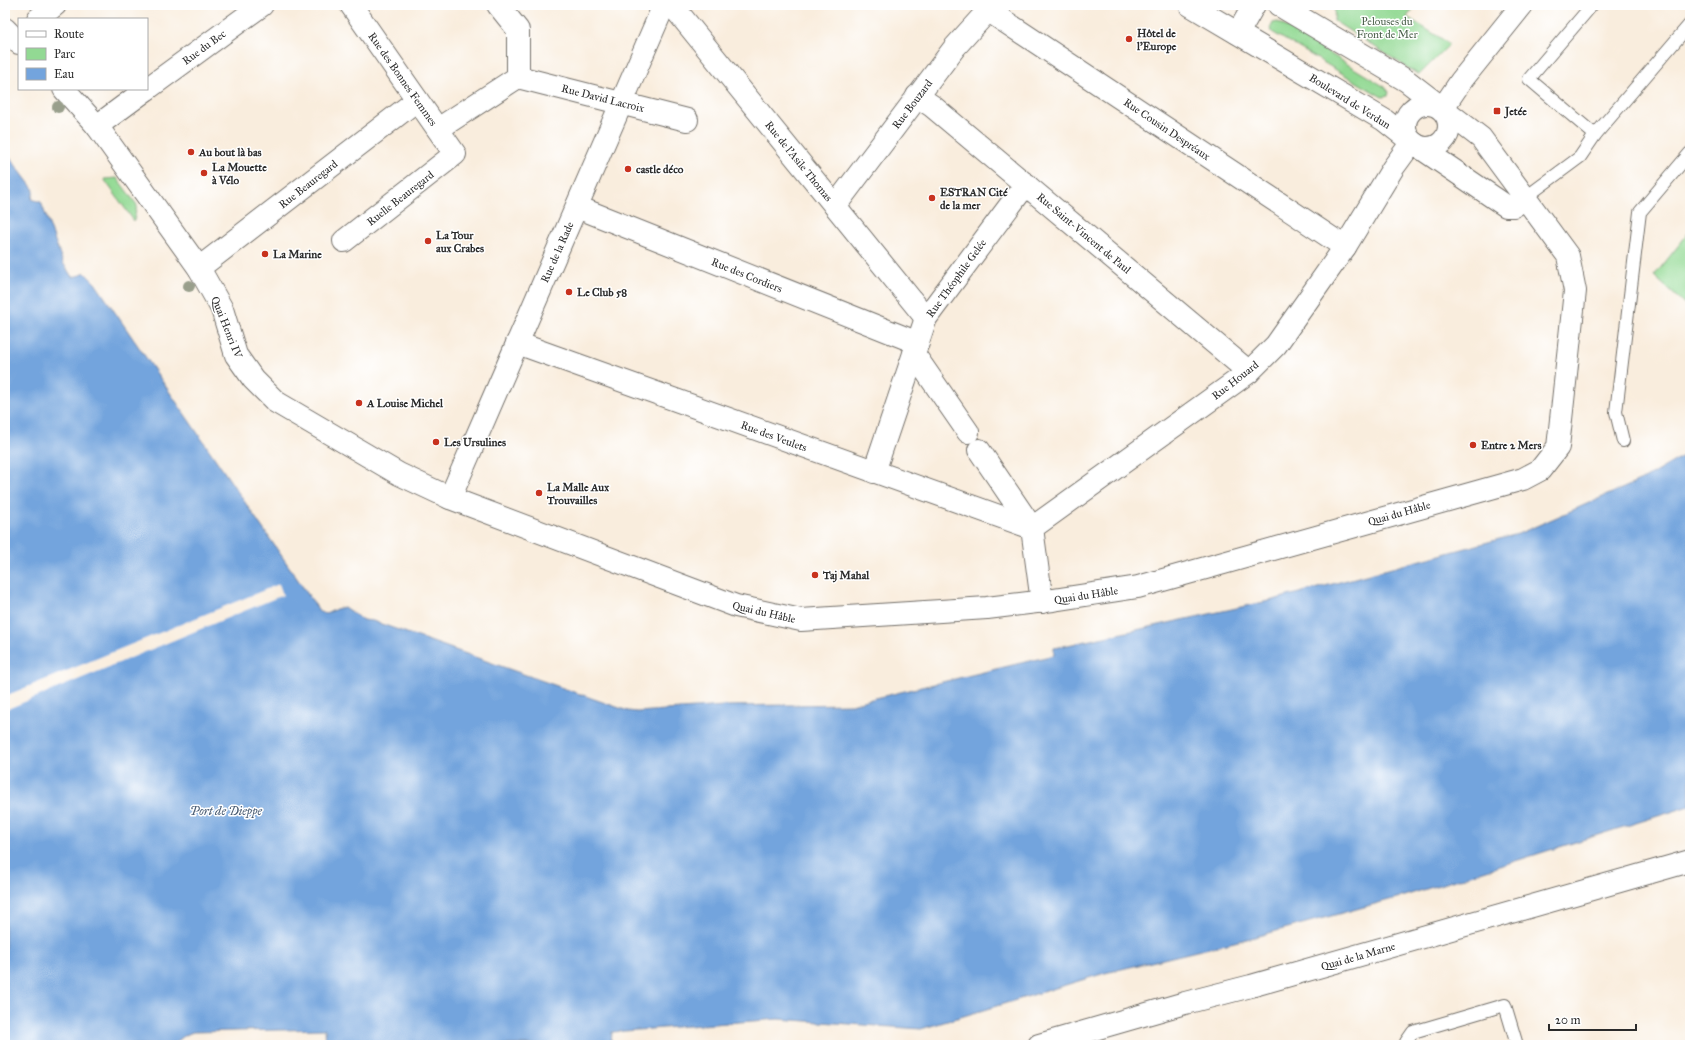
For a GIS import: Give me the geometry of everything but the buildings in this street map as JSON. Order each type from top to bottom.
[{"type":"street","points":[[39,18],[56,5]]},
{"type":"street","name":"Rue du Bec","points":[[148,88],[262,5]]},
{"type":"street","name":"Rue des Bonnes Femmes","points":[[351,5],[455,154]]},
{"type":"street","points":[[438,129],[518,77],[518,30],[498,5]]},
{"type":"street","name":"Rue de la Rade","points":[[450,498],[664,5]]},
{"type":"street","name":"Rue de l'Asile Thomas","points":[[672,5],[926,318]]},
{"type":"street","name":"Boulevard de Verdun","points":[[1190,5],[1238,32],[1384,120],[1412,142],[1506,206],[1514,206],[1526,198]]},
{"type":"street","points":[[1238,32],[1254,5]]},
{"type":"street","points":[[1279,5],[1407,81],[1481,138],[1526,198]]},
{"type":"street","points":[[1442,109],[1461,81],[1522,5]]},
{"type":"street","name":"Rue Bouzard","points":[[835,206],[955,47],[991,8]]},
{"type":"street","name":"Rue Cousin Despréaux","points":[[991,8],[1345,247]]},
{"type":"street","name":"Rue David Lacroix","points":[[518,77],[622,102],[687,120]]},
{"type":"street","name":"Quai Henri IV","points":[[65,90],[96,126],[199,268],[222,309],[236,355],[253,379],[276,402],[399,474],[450,498]]},
{"type":"street","name":"Rue du Bec","points":[[96,126],[146,90]]},
{"type":"street","name":"Rue Saint-Vincent de Paul","points":[[918,96],[1026,184],[1249,372]]},
{"type":"street","name":"Rue Beauregard","points":[[199,268],[417,100]]},
{"type":"street","points":[[1420,104],[1428,104],[1435,105],[1442,109],[1449,121],[1447,135],[1443,141],[1431,148],[1417,146],[1412,142],[1407,136],[1405,121],[1413,108],[1420,104]]},
{"type":"street","name":"Rue Houard","points":[[1032,528],[1249,372],[1276,345],[1345,247],[1393,168],[1412,142]]},
{"type":"street","name":"Ruelle Beauregard","points":[[344,241],[455,154]]},
{"type":"street","name":"Rue Théophile Gelée","points":[[874,472],[926,318],[1026,184]]},
{"type":"street","name":"Quai du Hâble","points":[[450,498],[736,606],[801,620],[987,608],[1042,602],[1138,586],[1523,479],[1540,470],[1558,447],[1575,291],[1568,256],[1526,198]]},
{"type":"street","name":"Rue des Cordiers","points":[[577,207],[859,320],[916,348]]},
{"type":"street","name":"Rue des Veulets","points":[[517,343],[1032,528]]},
{"type":"street","points":[[916,348],[974,441],[1032,528],[1042,602]]},
{"type":"street","name":"Quai de la Marne","points":[[1039,1045],[1185,1003],[1259,984],[1686,865]]},
{"type":"lane","points":[[1592,5],[1528,79],[1595,135]]},
{"type":"lane","points":[[1526,198],[1580,156],[1595,135],[1690,24]]},
{"type":"lane","points":[[1623,441],[1616,412],[1640,212],[1690,154]]},
{"type":"lane","points":[[1406,1045],[1406,1042],[1413,1032],[1506,1006],[1517,1045]]},
{"type":"green space","name":"Pelouses du Front de Mer","points":[[1335,5],[1416,5],[1407,17],[1450,44],[1419,75],[1334,21]]},
{"type":"green space","points":[[1278,22],[1385,87],[1389,92],[1388,96],[1382,97],[1272,32],[1271,27],[1273,23]]},
{"type":"green space","points":[[117,178],[137,205],[134,221],[104,179]]},
{"type":"green space","points":[[1690,231],[1690,309],[1654,276]]},
{"type":"water","name":"Port de Dieppe","points":[[5,151],[34,190],[32,199],[41,202],[63,263],[72,277],[81,275],[84,272],[95,283],[320,612],[326,614],[344,607],[363,620],[373,621],[628,711],[637,712],[724,706],[851,704],[1054,655],[1054,648],[1273,600],[1518,534],[1644,479],[1690,452],[1690,806],[1404,896],[1251,938],[1105,973],[921,1029],[778,1019],[612,1032],[611,1045],[326,1045],[325,1029],[193,1032],[185,1035],[173,1045],[5,1045]]},
{"type":"pier","points":[[279,584],[283,595],[5,710],[5,696]]},
{"type":"place","name":"Hôtel de l'Europe","points":[[1129,39]]},
{"type":"place","name":"Jetée","points":[[1497,111]]},
{"type":"place","name":"Au bout là bas","points":[[191,152]]},
{"type":"place","name":"castle déco","points":[[628,169]]},
{"type":"place","name":"La Mouette à Vélo","points":[[204,173]]},
{"type":"place","name":"ESTRAN Cité de la mer","points":[[932,198]]},
{"type":"place","name":"La Tour aux Crabes","points":[[428,241]]},
{"type":"place","name":"La Marine","points":[[265,254]]},
{"type":"place","name":"Le Club 58","points":[[569,292]]},
{"type":"place","name":"A Louise Michel","points":[[359,403]]},
{"type":"place","name":"Les Ursulines","points":[[436,442]]},
{"type":"place","name":"Entre 2 Mers","points":[[1473,445]]},
{"type":"place","name":"La Malle Aux Trouvailles","points":[[539,493]]},
{"type":"place","name":"Taj Mahal","points":[[815,575]]}]
